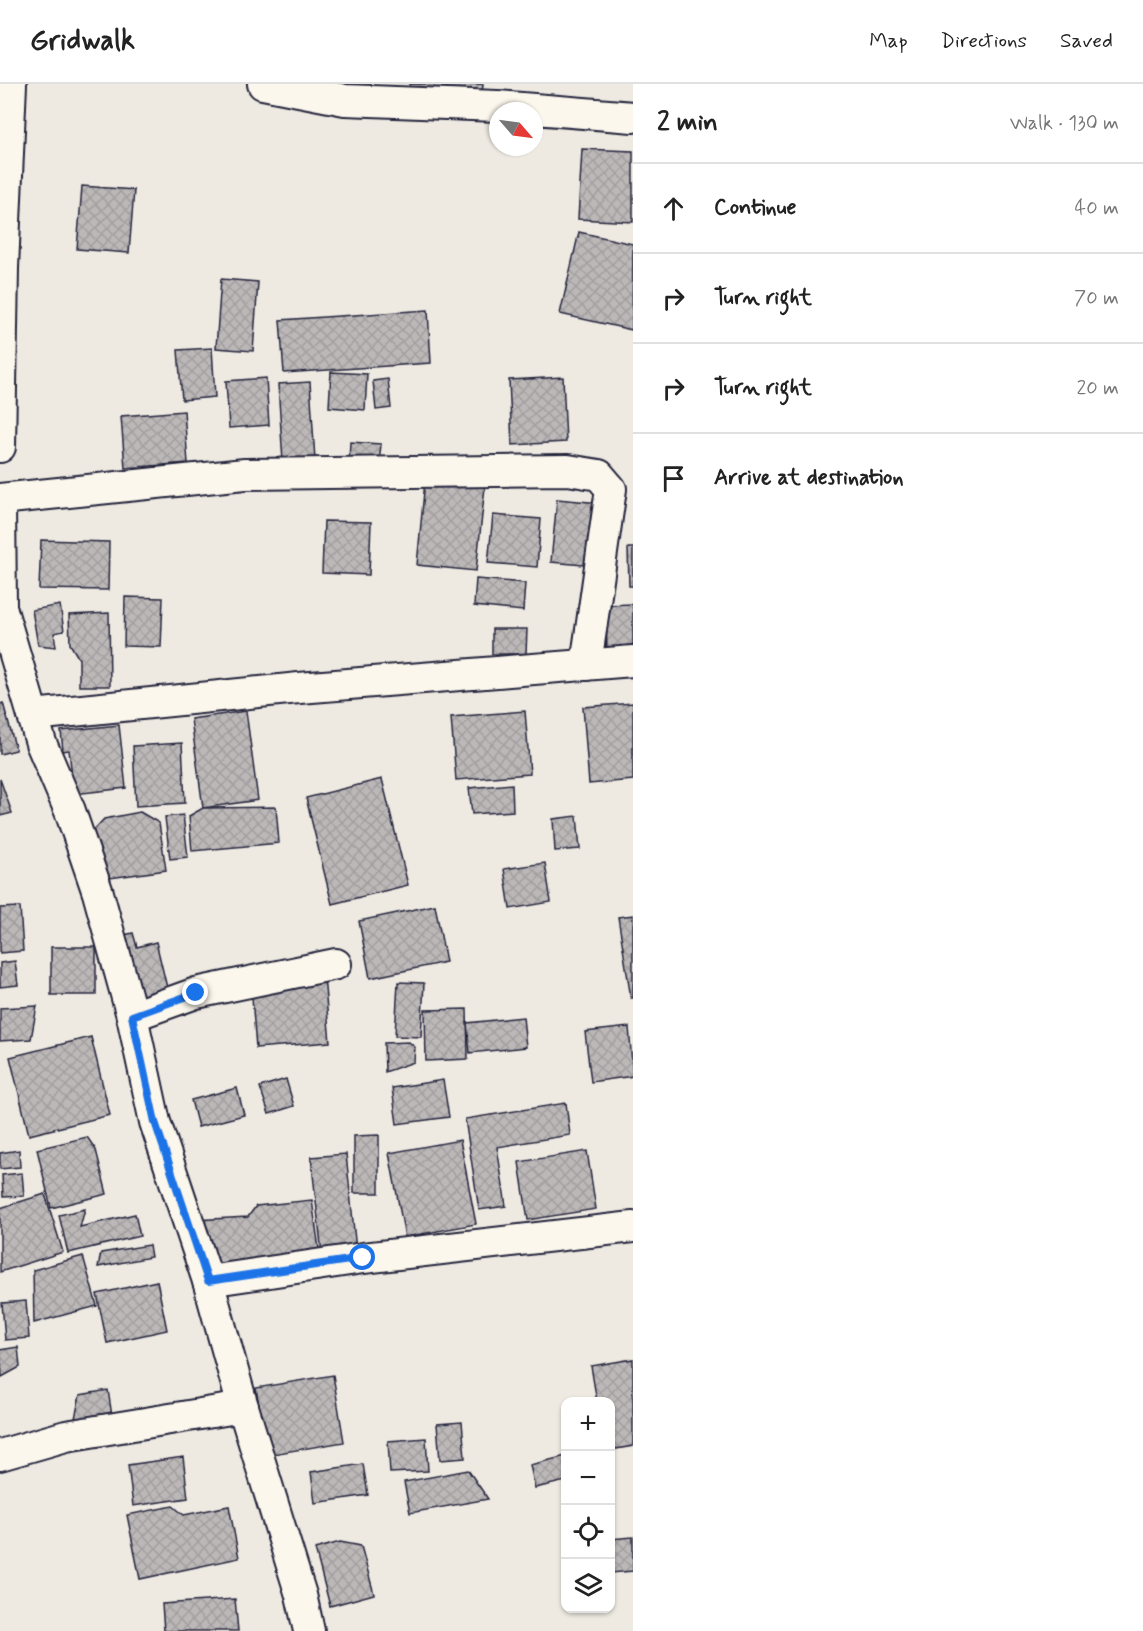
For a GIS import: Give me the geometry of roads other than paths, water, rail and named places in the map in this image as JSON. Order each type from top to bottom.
[{"type":"street","points":[[0,447],[3,268],[11,84]]},
{"type":"street","points":[[263,84],[345,100],[475,105],[633,117]]},
{"type":"street","points":[[309,1631],[301,1595],[243,1407],[208,1281],[155,1122],[132,1016],[94,883],[70,811],[41,743],[1,607],[0,501],[245,474],[568,470],[599,475],[611,489],[586,665]]},
{"type":"street","points":[[33,714],[299,688],[633,661]]},
{"type":"street","points":[[132,1016],[196,993],[336,964]]},
{"type":"street","points":[[208,1281],[363,1258],[633,1227]]},
{"type":"street","points":[[0,1455],[66,1436],[243,1407]]}]
